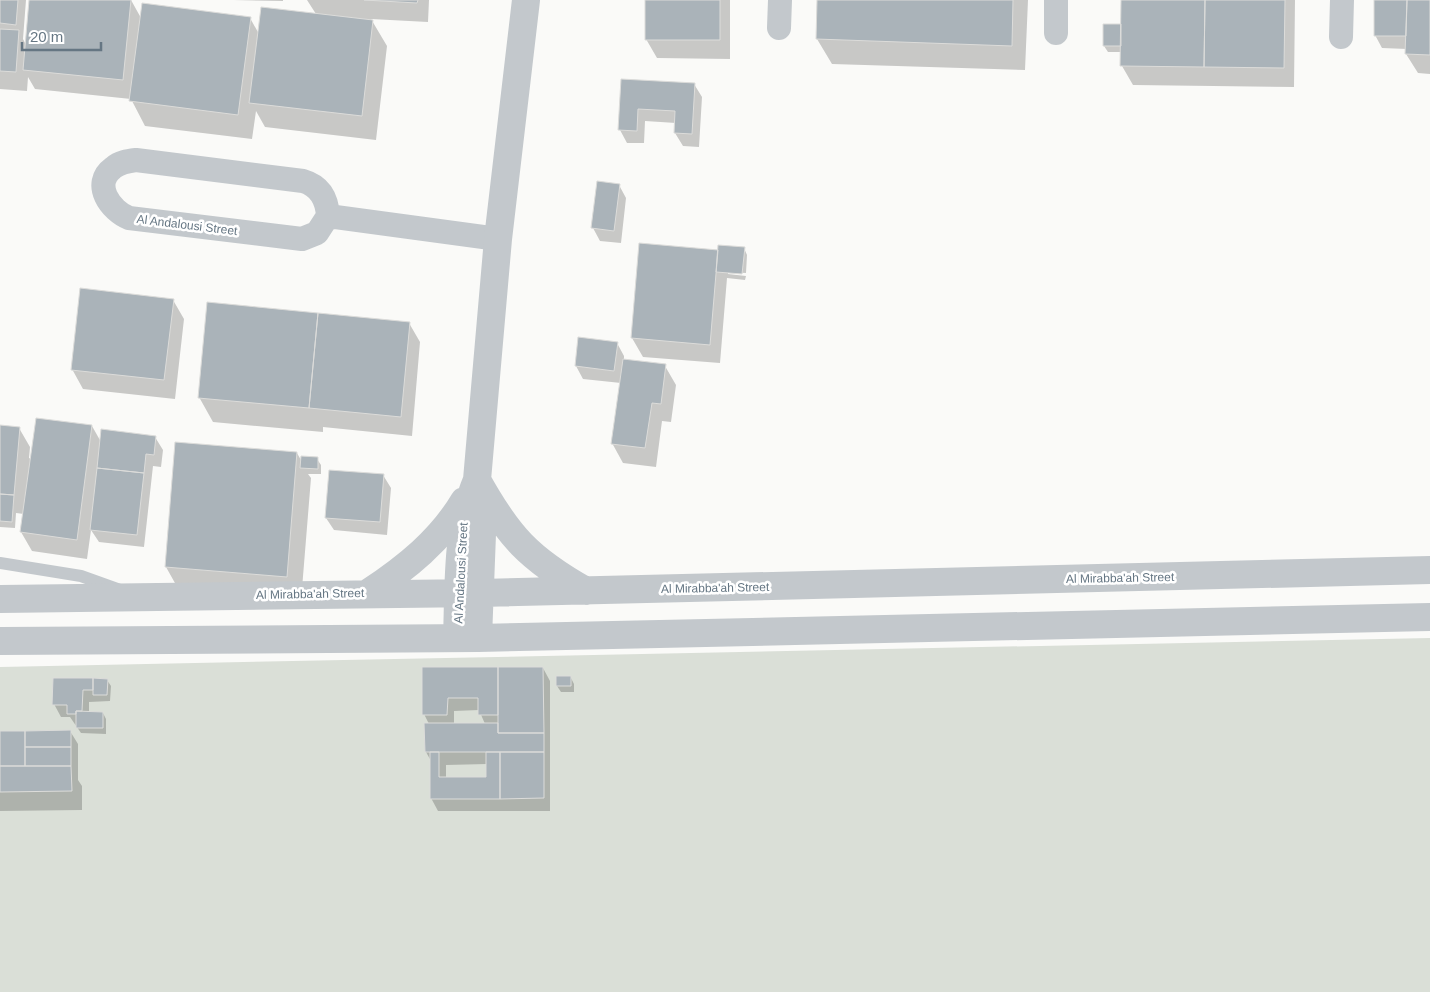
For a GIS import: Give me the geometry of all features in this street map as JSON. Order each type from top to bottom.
[{"type":"street","name":"Al Andalousi Street","points":[[468,638],[469,593],[464,518],[477,480],[498,239],[526,0]]},
{"type":"street","points":[[779,28],[780,0]]},
{"type":"street","points":[[1056,0],[1056,33]]},
{"type":"street","points":[[1341,37],[1342,0]]},
{"type":"street","name":"Al Andalousi Street","points":[[136,160],[303,181],[317,188],[322,193],[328,216],[316,233],[309,238],[293,239],[130,218],[119,214],[111,206],[105,198],[104,187],[106,176],[112,168],[123,162],[136,160]]},
{"type":"street","points":[[328,216],[498,239]]},
{"type":"street","points":[[477,480],[496,515],[521,546],[551,572],[586,591]]},
{"type":"street","points":[[368,593],[402,571],[431,544],[457,513],[477,480]]},
{"type":"street","name":"Al Mirabba'ah Street","points":[[0,599],[586,591],[1430,570]]},
{"type":"street","points":[[0,641],[468,638],[1430,617]]},
{"type":"lane","points":[[0,563],[81,576],[136,596]]},
{"type":"shaded area","points":[[1430,638],[1430,992],[0,992],[0,667]]},
{"type":"building","points":[[0,0],[18,0],[16,25],[0,23]]},
{"type":"building","points":[[29,0],[131,0],[123,80],[23,70]]},
{"type":"building","points":[[364,0],[418,0],[417,3]]},
{"type":"building","points":[[645,0],[720,0],[720,40],[645,40]]},
{"type":"building","points":[[817,0],[1013,0],[1012,46],[816,39]]},
{"type":"building","points":[[1121,0],[1205,0],[1204,67],[1120,66]]},
{"type":"building","points":[[1205,0],[1285,0],[1284,68],[1204,67]]},
{"type":"building","points":[[1374,0],[1407,0],[1406,36],[1374,36]]},
{"type":"building","points":[[1407,0],[1430,0],[1430,55],[1405,54]]},
{"type":"building","points":[[142,3],[251,17],[238,115],[129,101]]},
{"type":"building","points":[[261,7],[373,20],[362,116],[249,103]]},
{"type":"building","points":[[1103,24],[1121,24],[1121,46],[1103,46]]},
{"type":"building","points":[[0,29],[19,30],[16,72],[0,71]]},
{"type":"building","points":[[621,79],[695,83],[692,134],[674,133],[675,111],[638,109],[637,131],[618,130]]},
{"type":"building","points":[[597,181],[620,184],[614,231],[591,228]]},
{"type":"building","points":[[639,243],[718,250],[710,345],[631,338]]},
{"type":"building","points":[[718,245],[745,247],[742,274],[716,272]]},
{"type":"building","points":[[80,288],[174,299],[164,380],[71,370]]},
{"type":"building","points":[[207,302],[318,313],[309,408],[198,398]]},
{"type":"building","points":[[318,313],[410,322],[401,417],[309,408]]},
{"type":"building","points":[[578,337],[618,342],[614,371],[575,366]]},
{"type":"building","points":[[623,359],[666,364],[661,404],[652,403],[645,448],[611,444]]},
{"type":"building","points":[[36,418],[92,425],[77,540],[20,532]]},
{"type":"building","points":[[0,425],[20,427],[14,495],[0,494]]},
{"type":"building","points":[[101,429],[156,436],[154,455],[146,454],[144,473],[97,468]]},
{"type":"building","points":[[175,442],[297,452],[287,577],[165,567]]},
{"type":"building","points":[[301,456],[318,457],[318,469],[300,468]]},
{"type":"building","points":[[97,468],[144,473],[137,535],[90,530]]},
{"type":"building","points":[[329,470],[384,474],[380,522],[325,518]]},
{"type":"building","points":[[0,494],[14,495],[12,522],[0,521]]},
{"type":"building","points":[[422,667],[498,667],[498,715],[478,715],[478,698],[448,698],[447,715],[422,715]]},
{"type":"building","points":[[498,667],[543,667],[544,733],[498,733]]},
{"type":"building","points":[[556,676],[571,676],[571,686],[556,686]]},
{"type":"building","points":[[53,678],[93,678],[93,690],[83,690],[82,711],[76,711],[76,714],[67,714],[67,705],[52,705]]},
{"type":"building","points":[[93,678],[108,679],[107,695],[93,695]]},
{"type":"building","points":[[76,711],[103,712],[103,728],[76,728]]},
{"type":"building","points":[[424,723],[498,723],[498,733],[544,733],[544,752],[425,752]]},
{"type":"building","points":[[71,730],[71,747],[25,747],[25,731]]},
{"type":"building","points":[[0,731],[25,731],[25,766],[0,766]]},
{"type":"building","points":[[25,747],[71,747],[71,766],[25,766]]},
{"type":"building","points":[[430,752],[439,752],[439,777],[486,777],[486,752],[500,752],[500,799],[430,799]]},
{"type":"building","points":[[500,752],[544,752],[544,798],[500,799]]},
{"type":"building","points":[[0,766],[71,766],[72,791],[0,792]]}]
